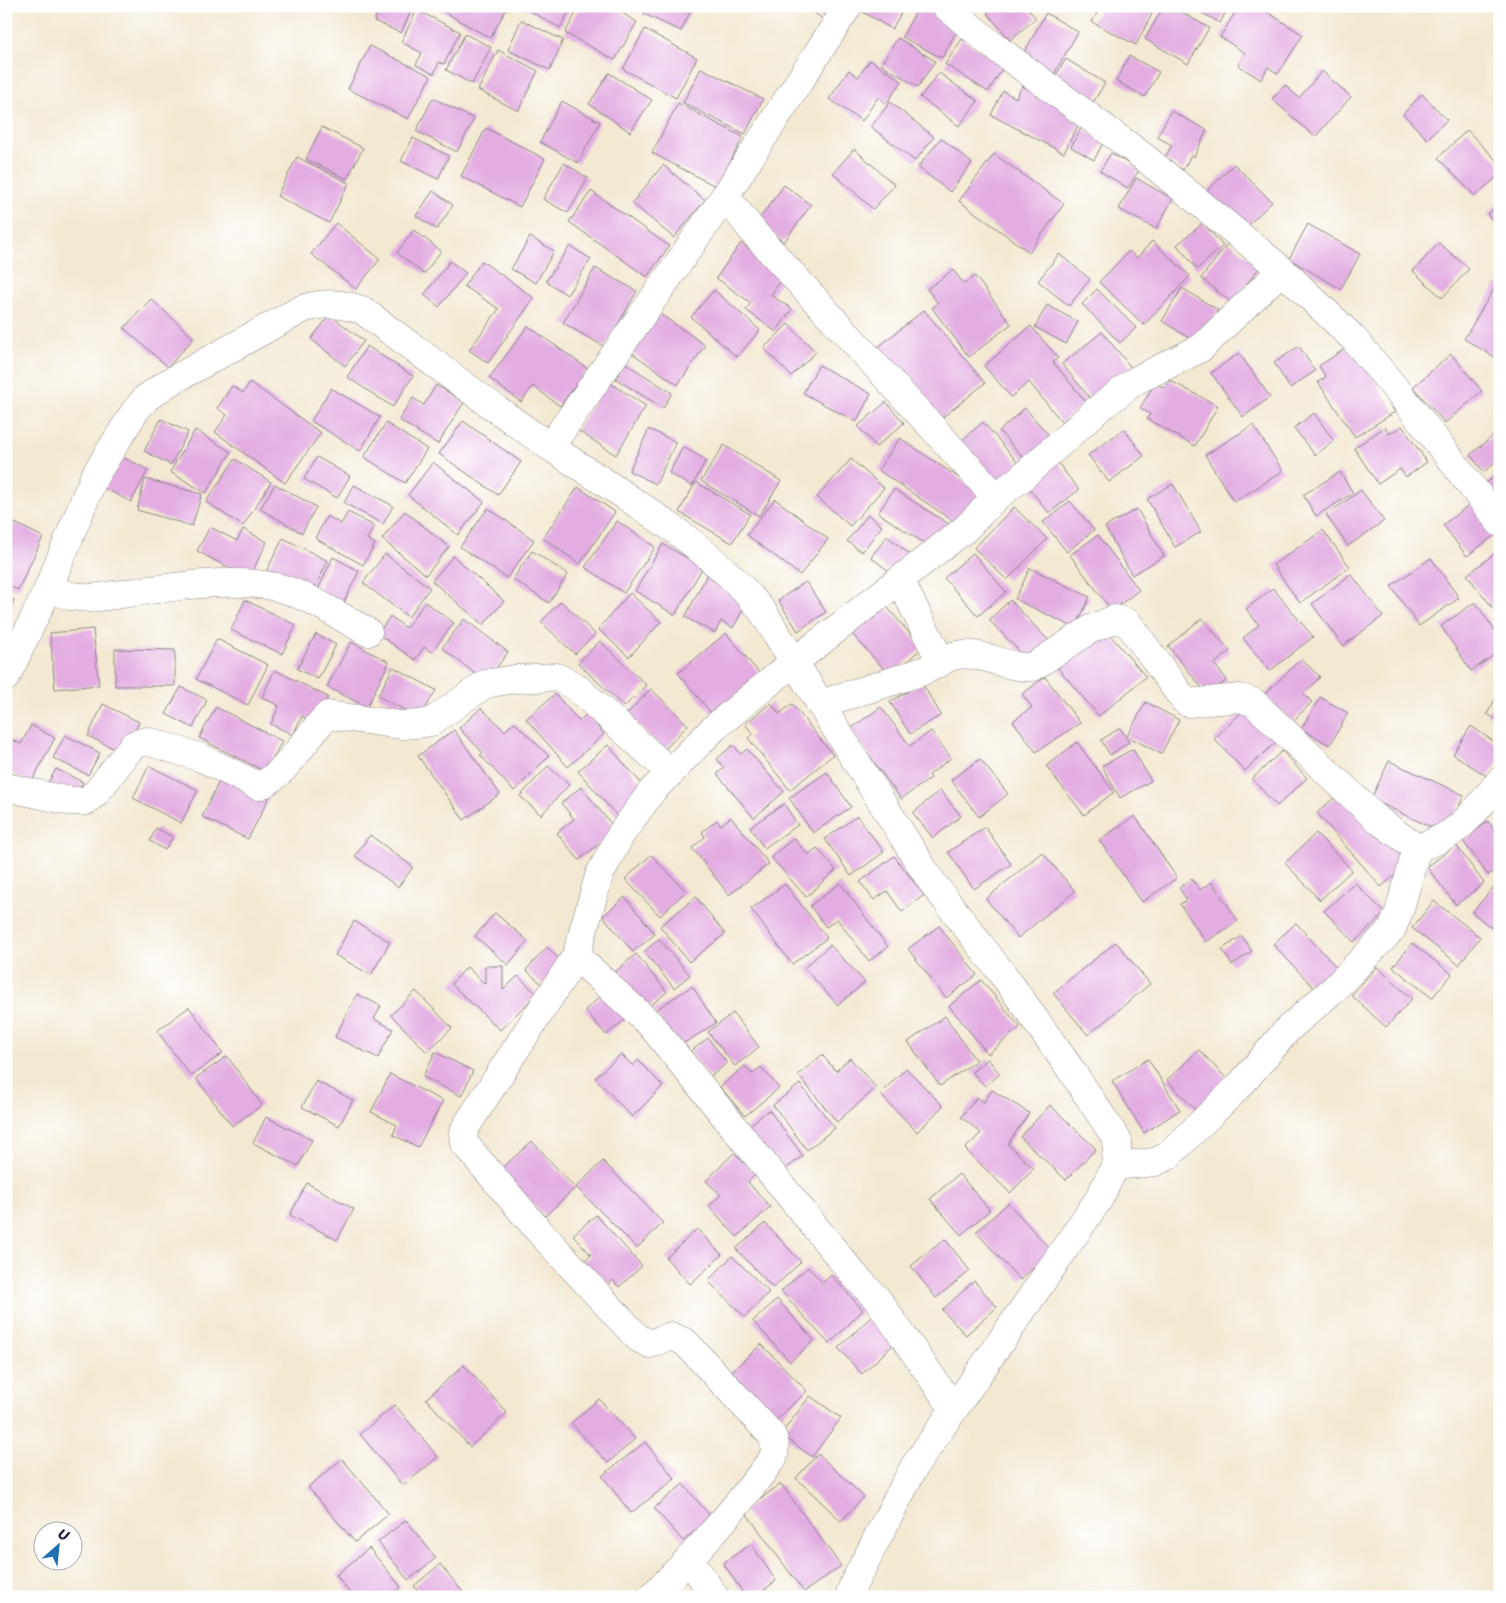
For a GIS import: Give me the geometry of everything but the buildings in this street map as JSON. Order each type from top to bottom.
[{"type":"street","points":[[550,447],[725,196],[848,6]]},
{"type":"street","points":[[946,6],[991,44],[1145,158],[1282,270],[1353,338],[1407,402],[1500,523]]},
{"type":"street","points":[[725,196],[756,235],[996,497]]},
{"type":"street","points":[[650,1597],[690,1560],[740,1503],[773,1458],[776,1450],[774,1438],[685,1342],[671,1336],[650,1344],[638,1338],[539,1231],[464,1143],[463,1133],[576,956],[599,876],[621,834],[652,791],[716,727],[794,662],[965,529],[996,497],[1134,381],[1201,348],[1282,270]]},
{"type":"street","points":[[6,677],[48,589],[94,477],[135,411],[146,398],[218,355],[302,308],[321,303],[342,304],[362,310],[550,447],[674,528],[721,565],[744,588],[763,612],[929,878],[1008,980],[1072,1070],[1118,1141],[1115,1166],[1087,1217],[914,1467],[854,1583],[850,1597]]},
{"type":"street","points":[[900,580],[941,662]]},
{"type":"street","points":[[48,589],[71,596],[91,598],[213,584],[267,585],[293,593],[368,632]]},
{"type":"street","points":[[820,704],[926,670],[958,655],[970,655],[1023,668],[1032,667],[1091,629],[1115,619],[1123,620],[1128,623],[1184,700],[1188,703],[1240,698],[1253,702],[1378,820],[1417,848]]},
{"type":"street","points":[[6,787],[69,801],[86,801],[97,792],[133,745],[147,741],[202,758],[258,786],[265,783],[288,762],[328,715],[401,725],[419,724],[430,722],[485,684],[545,677],[557,677],[576,687],[671,774]]},
{"type":"street","points":[[1417,848],[1436,842],[1463,826],[1500,781]]},
{"type":"street","points":[[1115,1166],[1155,1162],[1168,1156],[1240,1084],[1288,1029],[1335,988],[1392,929],[1399,912],[1417,848]]},
{"type":"street","points":[[576,956],[650,1024],[854,1275],[877,1299],[954,1409]]},
{"type":"street","points":[[690,1560],[715,1597]]}]
